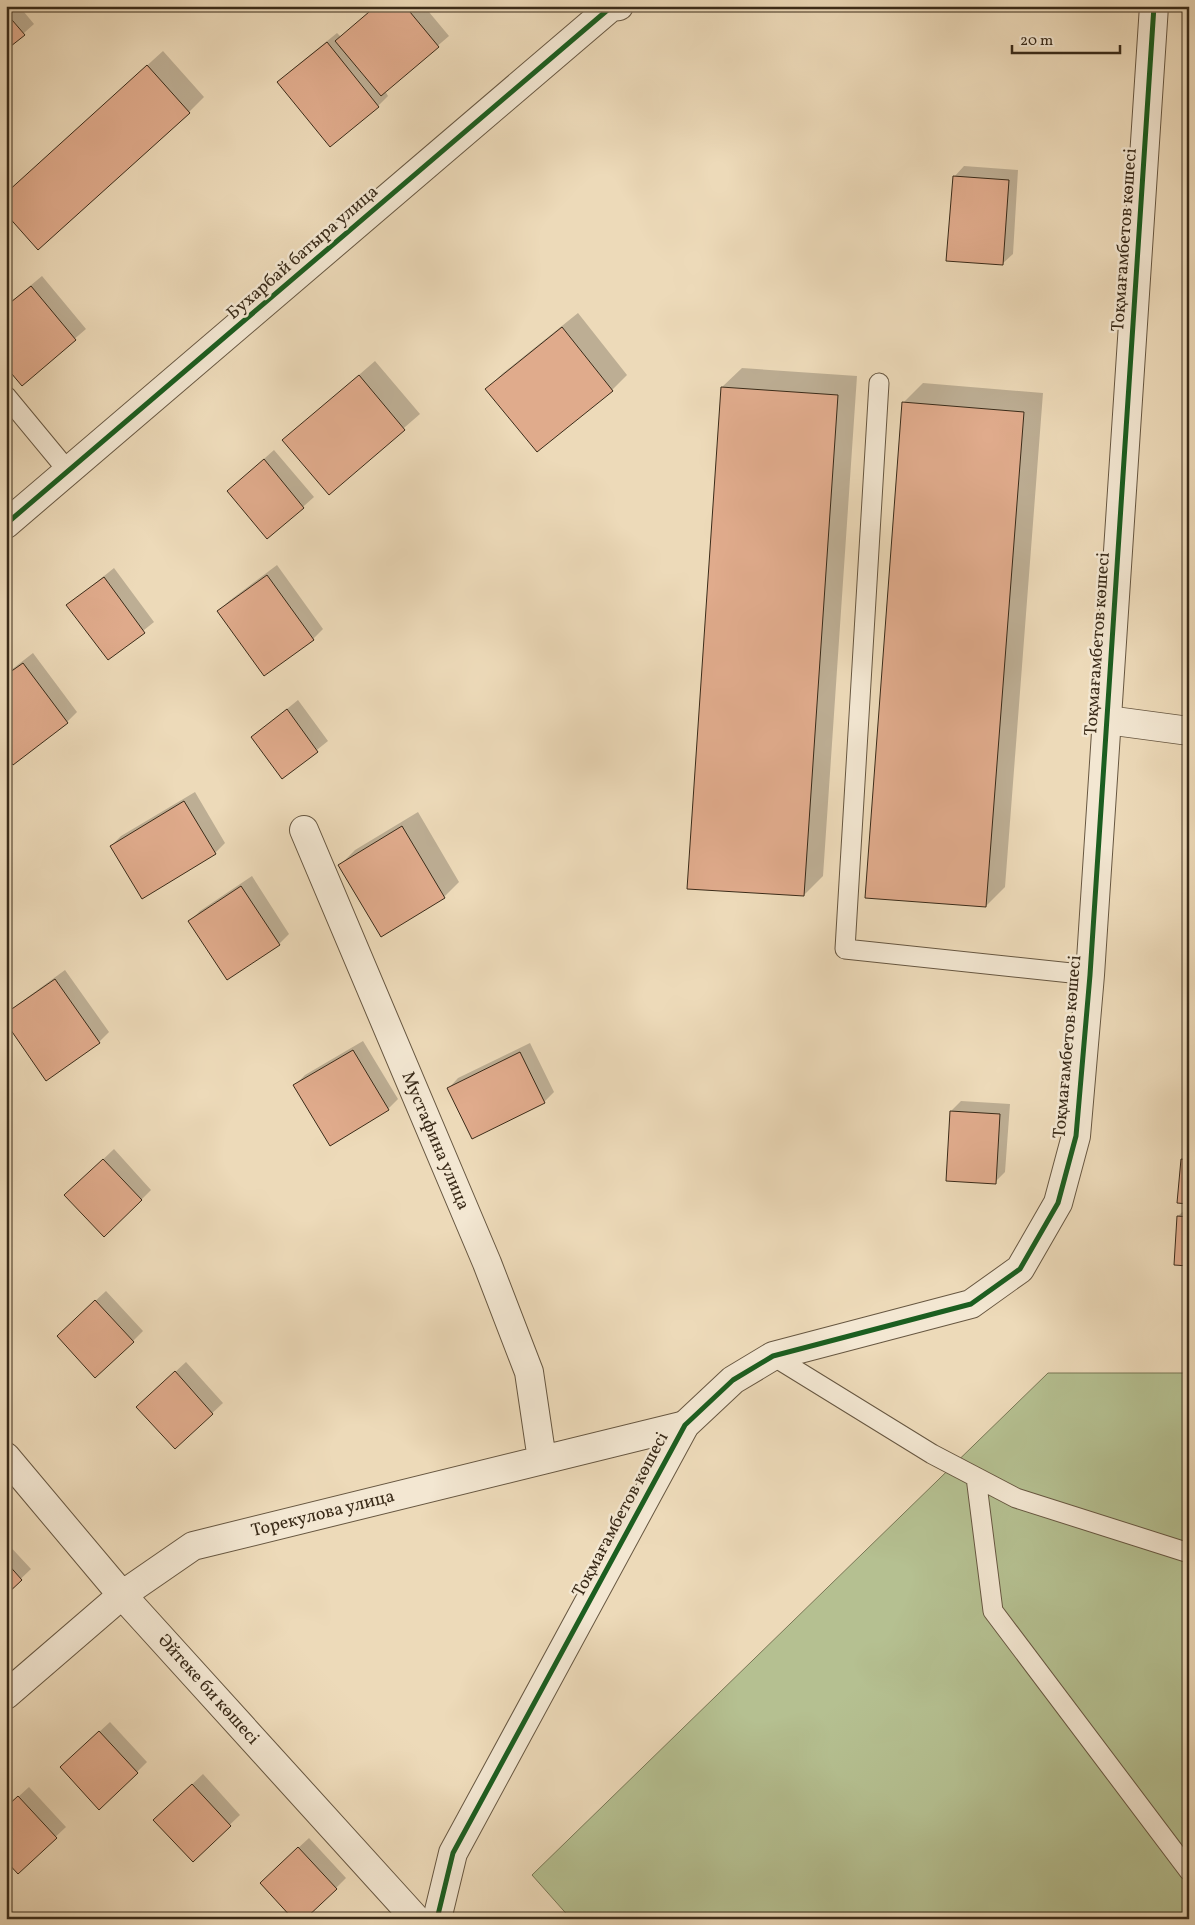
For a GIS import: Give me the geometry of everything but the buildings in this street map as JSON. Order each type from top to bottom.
[{"type":"street","name":"Бухарбай батыра улица","points":[[6,524],[614,6]]},
{"type":"street","name":"Тоқмағамбетов көшесі","points":[[436,1919],[453,1853],[685,1425],[734,1380],[773,1356],[971,1304],[1020,1269],[1058,1203],[1076,1136],[1090,975],[1154,6]]},
{"type":"street","points":[[1107,720],[1189,731]]},
{"type":"street","name":"Мустафина улица","points":[[304,830],[487,1263],[529,1372],[542,1460]]},
{"type":"street","name":"Торекулова улица","points":[[6,1695],[122,1595],[193,1546],[685,1425]]},
{"type":"street","name":"Әйтеке би көшесі","points":[[6,1457],[122,1595],[416,1919]]},
{"type":"lane","points":[[879,383],[845,949],[1090,975]]},
{"type":"lane","points":[[6,396],[68,472]]},
{"type":"lane","points":[[773,1356],[932,1454],[1016,1498],[1189,1553]]},
{"type":"lane","points":[[976,1477],[993,1611],[1189,1871]]},
{"type":"green space","points":[[1048,1373],[1189,1373],[1189,1919],[571,1919],[532,1875]]},
{"type":"cycle path","points":[[6,524],[611,7],[619,6]]},
{"type":"cycle path","points":[[437,1919],[453,1853],[685,1425],[733,1380],[773,1356],[971,1304],[1020,1269],[1058,1203],[1076,1136],[1090,975],[1154,6]]}]
